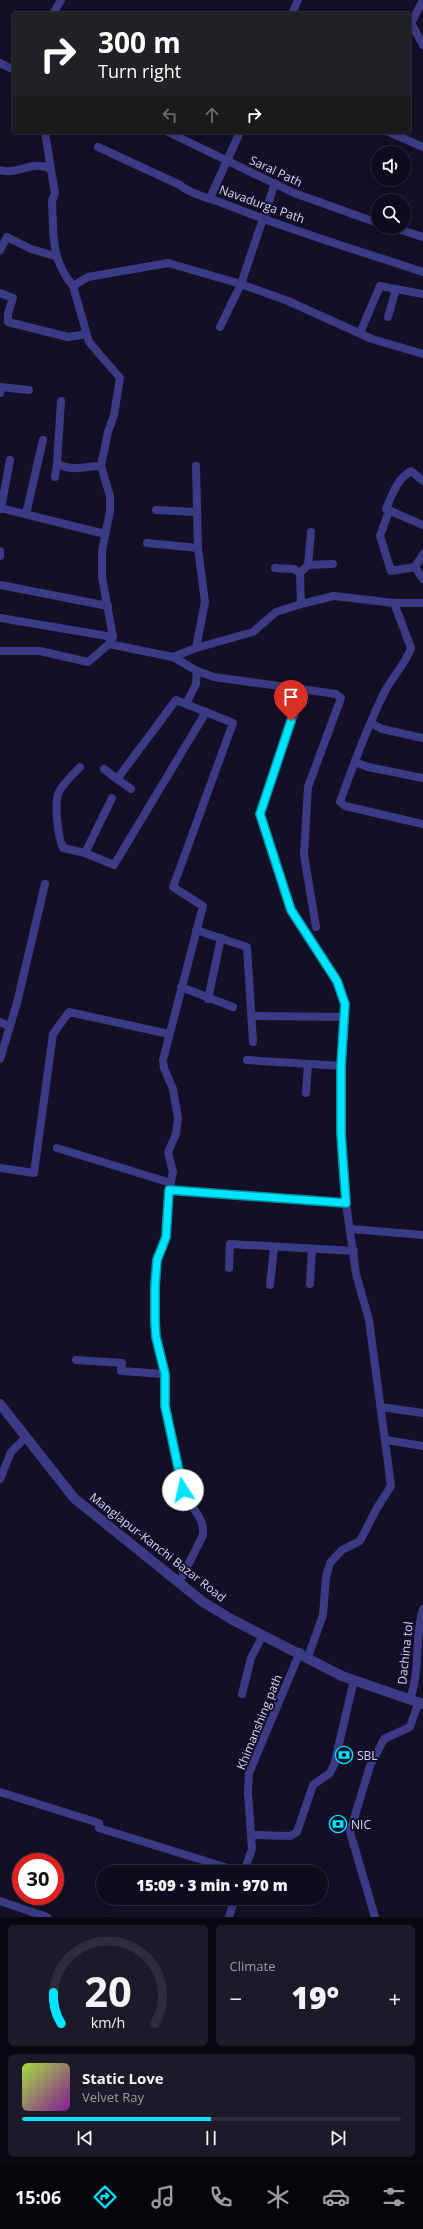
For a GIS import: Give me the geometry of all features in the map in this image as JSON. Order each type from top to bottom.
[{"type":"street","points":[[53,12],[62,0]]},
{"type":"street","points":[[293,12],[298,0]]},
{"type":"street","points":[[422,2],[411,23],[423,45]]},
{"type":"street","points":[[0,63],[12,69]]},
{"type":"street","points":[[45,134],[55,194],[52,201],[55,256],[64,275],[73,286],[89,342],[95,351],[120,378],[114,415],[108,432],[101,466],[110,496],[110,511],[104,534],[102,551],[102,577],[108,606],[111,640]]},
{"type":"street","name":"Saral Path","points":[[172,134],[294,193],[371,220]]},
{"type":"street","points":[[210,198],[239,134]]},
{"type":"street","points":[[394,134],[423,147]]},
{"type":"street","name":"Navadurga Path","points":[[98,146],[180,185],[187,191],[210,198],[264,220],[423,272]]},
{"type":"street","points":[[0,170],[8,173],[32,165],[45,166],[51,170]]},
{"type":"street","points":[[220,327],[241,284],[264,220],[275,183]]},
{"type":"street","points":[[411,233],[423,237]]},
{"type":"street","points":[[0,250],[7,237],[31,249],[55,256]]},
{"type":"street","points":[[73,286],[88,277],[168,263],[241,284],[288,301],[360,333],[423,354]]},
{"type":"street","points":[[360,333],[380,286],[423,294]]},
{"type":"street","points":[[388,317],[396,289]]},
{"type":"street","points":[[0,293],[13,298],[8,313],[8,322],[68,337],[87,334]]},
{"type":"street","points":[[0,389],[29,390]]},
{"type":"street","points":[[55,477],[61,401]]},
{"type":"street","points":[[26,514],[43,440]]},
{"type":"street","points":[[10,460],[1,509],[104,534]]},
{"type":"street","points":[[57,464],[74,470],[89,466],[101,466]]},
{"type":"street","points":[[196,466],[198,548],[205,602],[196,648]]},
{"type":"street","points":[[423,481],[411,471],[405,474],[394,488],[386,509],[423,525]]},
{"type":"street","points":[[156,510],[196,512]]},
{"type":"street","points":[[389,511],[380,536],[391,571],[415,567],[423,554]]},
{"type":"street","points":[[301,604],[300,573],[308,565],[311,532]]},
{"type":"street","points":[[147,543],[198,548]]},
{"type":"street","points":[[0,551],[0,556]]},
{"type":"street","points":[[308,565],[333,564]]},
{"type":"street","points":[[415,567],[423,579]]},
{"type":"street","points":[[274,568],[294,569],[300,573]]},
{"type":"street","points":[[0,585],[108,606]]},
{"type":"street","points":[[173,657],[196,648],[253,632],[276,612],[334,596],[394,603],[423,603]]},
{"type":"street","points":[[394,603],[411,648],[408,657],[384,692],[340,802],[345,806],[423,824]]},
{"type":"street","points":[[0,618],[111,640],[173,657],[197,671],[214,677],[336,694],[341,698],[308,788],[304,855],[316,927]]},
{"type":"street","points":[[0,652],[40,651],[88,662],[111,640]]},
{"type":"street","points":[[186,704],[196,684],[197,671]]},
{"type":"street","name":"Khimanshing path","points":[[246,1865],[252,1849],[248,1792],[250,1772],[323,1615],[326,1577],[330,1563],[342,1550],[360,1541],[377,1508],[391,1486],[382,1407],[369,1320],[356,1274],[351,1229],[346,1203],[341,1133],[341,1066],[345,1004],[337,981],[291,910],[260,814],[303,689]]},
{"type":"street","points":[[118,780],[176,700],[233,722],[173,887],[203,906],[163,1060],[164,1068],[172,1089],[178,1118],[176,1134],[168,1152],[173,1172],[170,1186],[166,1237],[157,1260],[155,1285],[156,1337],[165,1374],[165,1406],[183,1490],[187,1501],[200,1517],[204,1528],[203,1535],[179,1583]]},
{"type":"street","points":[[80,766],[59,791],[57,805],[59,839],[63,848],[85,853],[114,865],[206,712]]},
{"type":"street","points":[[371,723],[382,729],[423,738]]},
{"type":"street","points":[[355,762],[368,767],[423,778]]},
{"type":"street","points":[[104,769],[132,789]]},
{"type":"street","points":[[85,853],[112,798]]},
{"type":"street","points":[[0,1059],[17,1003],[46,884]]},
{"type":"street","points":[[196,930],[247,947],[253,1042]]},
{"type":"street","points":[[208,998],[221,938]]},
{"type":"street","points":[[181,987],[233,1007]]},
{"type":"street","points":[[0,1168],[34,1173],[52,1034],[69,1012],[169,1034]]},
{"type":"street","points":[[252,1016],[344,1017]]},
{"type":"street","points":[[0,1022],[9,1026]]},
{"type":"street","points":[[247,1060],[341,1066]]},
{"type":"street","points":[[306,1093],[308,1064]]},
{"type":"street","points":[[57,1148],[170,1186],[346,1203]]},
{"type":"street","points":[[351,1229],[423,1235]]},
{"type":"street","points":[[229,1268],[230,1244],[354,1251]]},
{"type":"street","points":[[270,1285],[274,1247]]},
{"type":"street","points":[[310,1284],[312,1249]]},
{"type":"street","points":[[76,1360],[122,1363],[121,1371],[165,1374]]},
{"type":"street","name":"Manglapur-Kanchi Bazar Road","points":[[0,1404],[74,1498],[179,1583],[218,1611],[354,1680],[417,1701]]},
{"type":"street","points":[[382,1407],[423,1413]]},
{"type":"street","points":[[0,1479],[11,1452],[26,1438]]},
{"type":"street","points":[[386,1440],[423,1446]]},
{"type":"street","name":"Dachina tol","points":[[375,1917],[350,1832],[370,1766],[384,1739],[410,1727],[417,1701],[417,1632],[423,1609]]},
{"type":"street","points":[[242,1694],[252,1658],[263,1635]]},
{"type":"street","points":[[252,1835],[290,1836],[297,1832],[313,1785],[330,1773],[334,1765],[354,1680]]},
{"type":"street","points":[[0,1792],[99,1823],[99,1828],[218,1865]]},
{"type":"street","points":[[0,1901],[48,1917]]},
{"type":"street","points":[[229,1917],[233,1905]]},
{"type":"place","name":"SBL","points":[[344,1755]]},
{"type":"place","name":"NIC","points":[[338,1824]]},
{"type":"route","points":[[183,1490],[166,1416],[165,1374],[156,1337],[155,1323],[155,1285],[157,1277],[157,1260],[166,1237],[169,1190],[346,1203],[341,1133],[341,1067],[345,1004],[343,993],[337,981],[291,910],[260,814],[291,721]]}]
